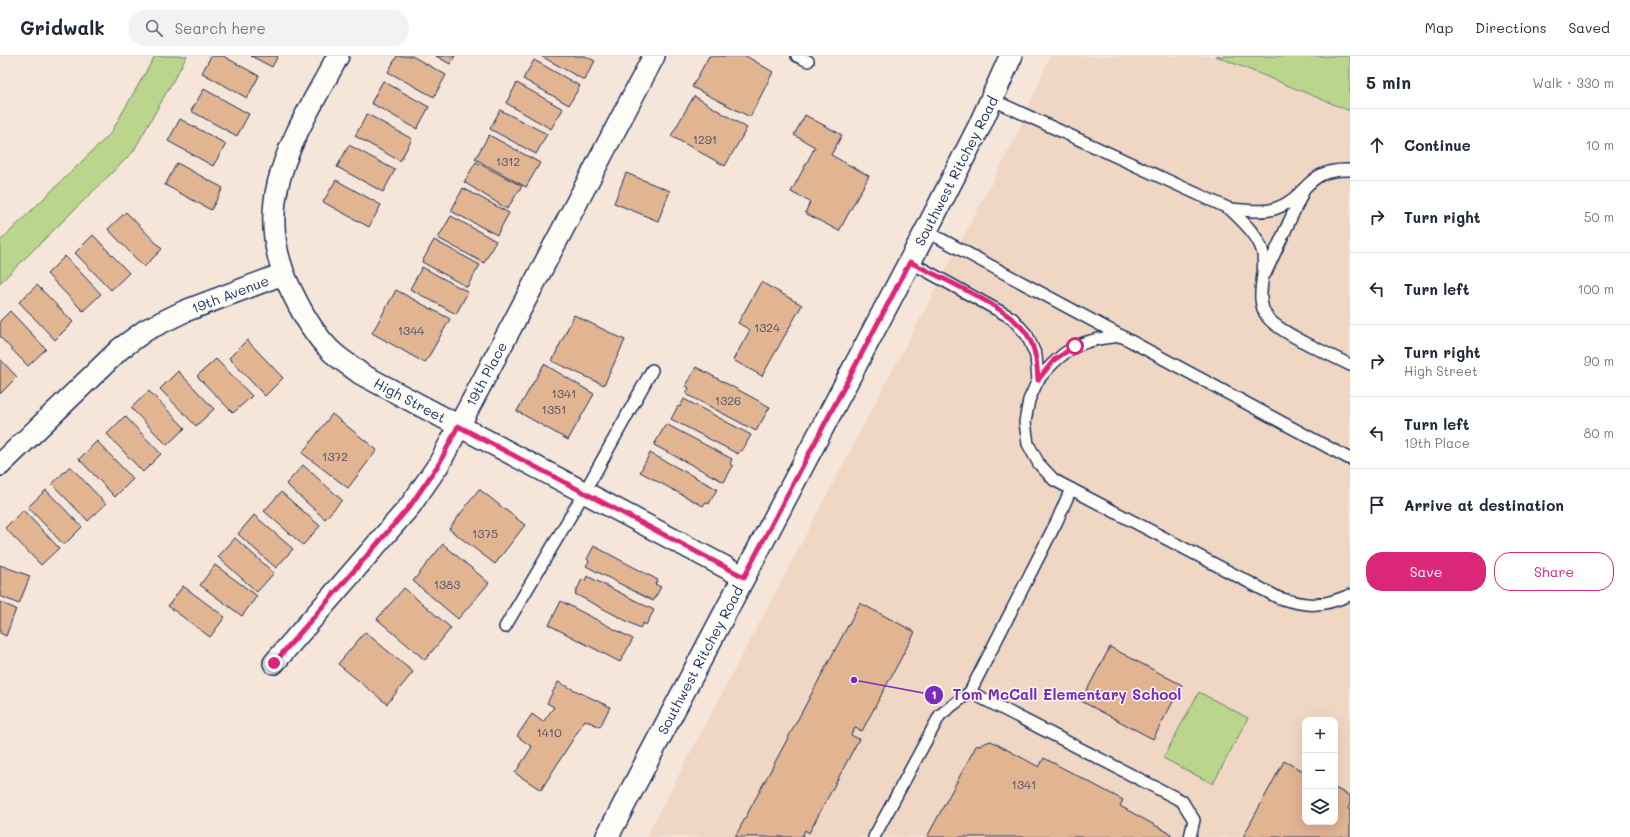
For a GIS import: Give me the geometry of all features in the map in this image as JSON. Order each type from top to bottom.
[{"type":"street","name":"19th Avenue","points":[[0,465],[120,349],[146,330],[185,311],[283,274],[276,253],[272,221],[277,184],[291,144],[338,56]]},
{"type":"street","name":"19th Place","points":[[274,663],[410,506],[439,464],[654,56]]},
{"type":"street","name":"Southwest Ritchey Road","points":[[607,837],[910,262],[992,100],[1011,56]]},
{"type":"street","name":"High Street","points":[[283,274],[309,325],[330,350],[361,374],[744,577]]},
{"type":"lane","points":[[797,56],[808,61]]},
{"type":"lane","points":[[992,100],[1230,210],[1250,230],[1262,250],[1263,278]]},
{"type":"lane","points":[[1230,210],[1273,209],[1291,200],[1312,179],[1322,173],[1335,169],[1350,170]]},
{"type":"lane","points":[[1306,186],[1263,278],[1260,290],[1261,301],[1267,317],[1274,325],[1350,366]]},
{"type":"lane","points":[[926,231],[1350,459]]},
{"type":"lane","points":[[910,262],[1012,318],[1027,335],[1036,356],[1038,380]]},
{"type":"lane","points":[[1123,336],[1098,338],[1075,346],[1054,360],[1038,380],[1028,400],[1025,422],[1028,444],[1039,464],[1054,480],[1279,598],[1304,605],[1330,603],[1350,594]]},
{"type":"lane","points":[[505,627],[584,493],[652,370]]},
{"type":"lane","points":[[874,837],[940,715],[970,692],[1057,521],[1071,489]]},
{"type":"lane","points":[[970,692],[1182,801],[1194,820],[1190,837]]},
{"type":"shaded area","points":[[1050,56],[1216,56],[1350,111],[1350,837],[646,837],[1015,139]]},
{"type":"green space","points":[[155,56],[187,56],[133,152],[0,283],[0,241],[110,134]]},
{"type":"green space","points":[[1216,56],[1350,56],[1350,111]]},
{"type":"green space","points":[[1199,692],[1248,718],[1213,784],[1163,758]]},
{"type":"building","points":[[211,56],[223,56],[259,76],[247,98],[202,73]]},
{"type":"building","points":[[251,56],[278,56],[272,67]]},
{"type":"building","points":[[397,56],[412,56],[446,75],[434,97],[388,72]]},
{"type":"building","points":[[436,56],[455,56],[450,64]]},
{"type":"building","points":[[541,56],[585,56],[595,61],[584,80]]},
{"type":"building","points":[[709,56],[746,56],[773,72],[750,117],[692,87]]},
{"type":"building","points":[[534,60],[580,86],[569,105],[523,79]]},
{"type":"building","points":[[383,81],[429,107],[417,129],[371,103]]},
{"type":"building","points":[[517,83],[563,109],[551,129],[506,103]]},
{"type":"building","points":[[204,89],[249,114],[237,136],[191,111]]},
{"type":"building","points":[[694,96],[747,128],[725,166],[671,136]]},
{"type":"building","points":[[500,110],[547,134],[536,154],[490,129]]},
{"type":"building","points":[[367,114],[412,139],[400,161],[355,136]]},
{"type":"building","points":[[805,115],[842,135],[831,155],[869,176],[839,231],[805,213],[810,202],[791,192],[815,147],[794,135]]},
{"type":"building","points":[[180,119],[226,144],[213,166],[168,141]]},
{"type":"building","points":[[489,135],[540,163],[526,187],[475,159]]},
{"type":"building","points":[[349,145],[395,170],[383,192],[337,167]]},
{"type":"building","points":[[476,162],[522,186],[507,209],[464,182]]},
{"type":"building","points":[[177,163],[223,188],[211,210],[165,185]]},
{"type":"building","points":[[626,173],[670,191],[658,221],[614,203]]},
{"type":"building","points":[[336,180],[381,205],[369,227],[323,202]]},
{"type":"building","points":[[463,188],[509,213],[497,235],[451,211]]},
{"type":"building","points":[[126,212],[162,249],[144,267],[108,229]]},
{"type":"building","points":[[451,216],[496,241],[484,263],[438,238]]},
{"type":"building","points":[[93,235],[129,273],[111,290],[75,253]]},
{"type":"building","points":[[434,240],[480,265],[467,287],[422,262]]},
{"type":"building","points":[[65,256],[101,294],[83,311],[47,274]]},
{"type":"building","points":[[422,267],[468,292],[456,314],[410,289]]},
{"type":"building","points":[[761,282],[802,305],[762,376],[733,360],[750,330],[738,323]]},
{"type":"building","points":[[37,285],[73,322],[55,340],[19,302]]},
{"type":"building","points":[[396,290],[450,319],[425,363],[372,333]]},
{"type":"building","points":[[10,311],[46,349],[28,366],[0,337],[0,321]]},
{"type":"building","points":[[574,315],[625,340],[604,385],[552,361]]},
{"type":"building","points":[[247,340],[283,378],[265,396],[229,358]]},
{"type":"building","points":[[0,359],[17,377],[0,394]]},
{"type":"building","points":[[216,359],[252,396],[233,413],[197,376]]},
{"type":"building","points":[[544,364],[594,394],[568,440],[517,411]]},
{"type":"building","points":[[696,367],[770,407],[756,431],[686,394],[689,388],[686,386]]},
{"type":"building","points":[[178,371],[214,409],[196,426],[160,389]]},
{"type":"building","points":[[149,391],[185,428],[167,445],[131,408]]},
{"type":"building","points":[[684,399],[751,435],[742,451],[740,450],[738,454],[671,419],[678,406],[680,407]]},
{"type":"building","points":[[332,414],[377,450],[348,488],[302,453]]},
{"type":"building","points":[[125,416],[161,454],[143,472],[107,434]]},
{"type":"building","points":[[666,424],[732,459],[730,464],[733,466],[724,482],[654,445]]},
{"type":"building","points":[[97,441],[133,479],[115,497],[79,459]]},
{"type":"building","points":[[650,453],[717,489],[709,504],[706,502],[703,506],[640,472]]},
{"type":"building","points":[[303,465],[342,500],[325,519],[286,484]]},
{"type":"building","points":[[70,466],[106,504],[88,521],[52,484]]},
{"type":"building","points":[[479,489],[525,525],[495,564],[449,529]]},
{"type":"building","points":[[46,490],[82,527],[64,545],[28,507]]},
{"type":"building","points":[[281,492],[320,526],[303,545],[264,511]]},
{"type":"building","points":[[23,510],[59,548],[41,565],[5,528]]},
{"type":"building","points":[[254,515],[293,549],[276,568],[238,534]]},
{"type":"building","points":[[235,538],[274,573],[257,592],[218,557]]},
{"type":"building","points":[[443,544],[489,583],[458,619],[413,581]]},
{"type":"building","points":[[594,546],[658,580],[655,584],[661,587],[653,601],[586,566],[589,561],[587,559]]},
{"type":"building","points":[[0,565],[30,576],[19,604],[0,596]]},
{"type":"building","points":[[215,565],[257,596],[242,616],[200,585]]},
{"type":"building","points":[[587,576],[654,610],[646,625],[643,623],[640,628],[575,594],[582,579],[585,581]]},
{"type":"building","points":[[183,586],[225,617],[210,637],[168,606]]},
{"type":"building","points":[[404,588],[451,628],[425,660],[377,619]]},
{"type":"building","points":[[561,601],[633,639],[620,662],[549,625]]},
{"type":"building","points":[[0,602],[16,609],[6,636],[0,633]]},
{"type":"building","points":[[860,603],[915,632],[862,731],[855,728],[851,735],[859,739],[809,833],[805,830],[802,837],[735,837]]},
{"type":"building","points":[[365,632],[413,672],[387,704],[338,664]]},
{"type":"building","points":[[1110,647],[1182,685],[1153,739],[1081,701]]},
{"type":"building","points":[[558,682],[610,707],[600,727],[585,720],[541,790],[515,773],[532,747],[517,736],[532,714],[543,722],[554,707],[547,703]]},
{"type":"building","points":[[991,741],[1039,767],[1044,758],[1123,800],[1120,806],[1171,834],[1170,837],[927,837],[976,746]]},
{"type":"building","points":[[1284,761],[1302,770],[1302,825],[1338,825],[1338,790],[1350,796],[1350,804],[1348,809],[1350,810],[1350,837],[1243,837]]},
{"type":"place","name":"Tom McCall Elementary School","points":[[854,680]]},
{"type":"route","points":[[274,663],[426,486],[458,426],[744,577],[910,262],[992,305],[1012,318],[1027,335],[1036,356],[1038,380],[1054,360],[1075,346]]}]
